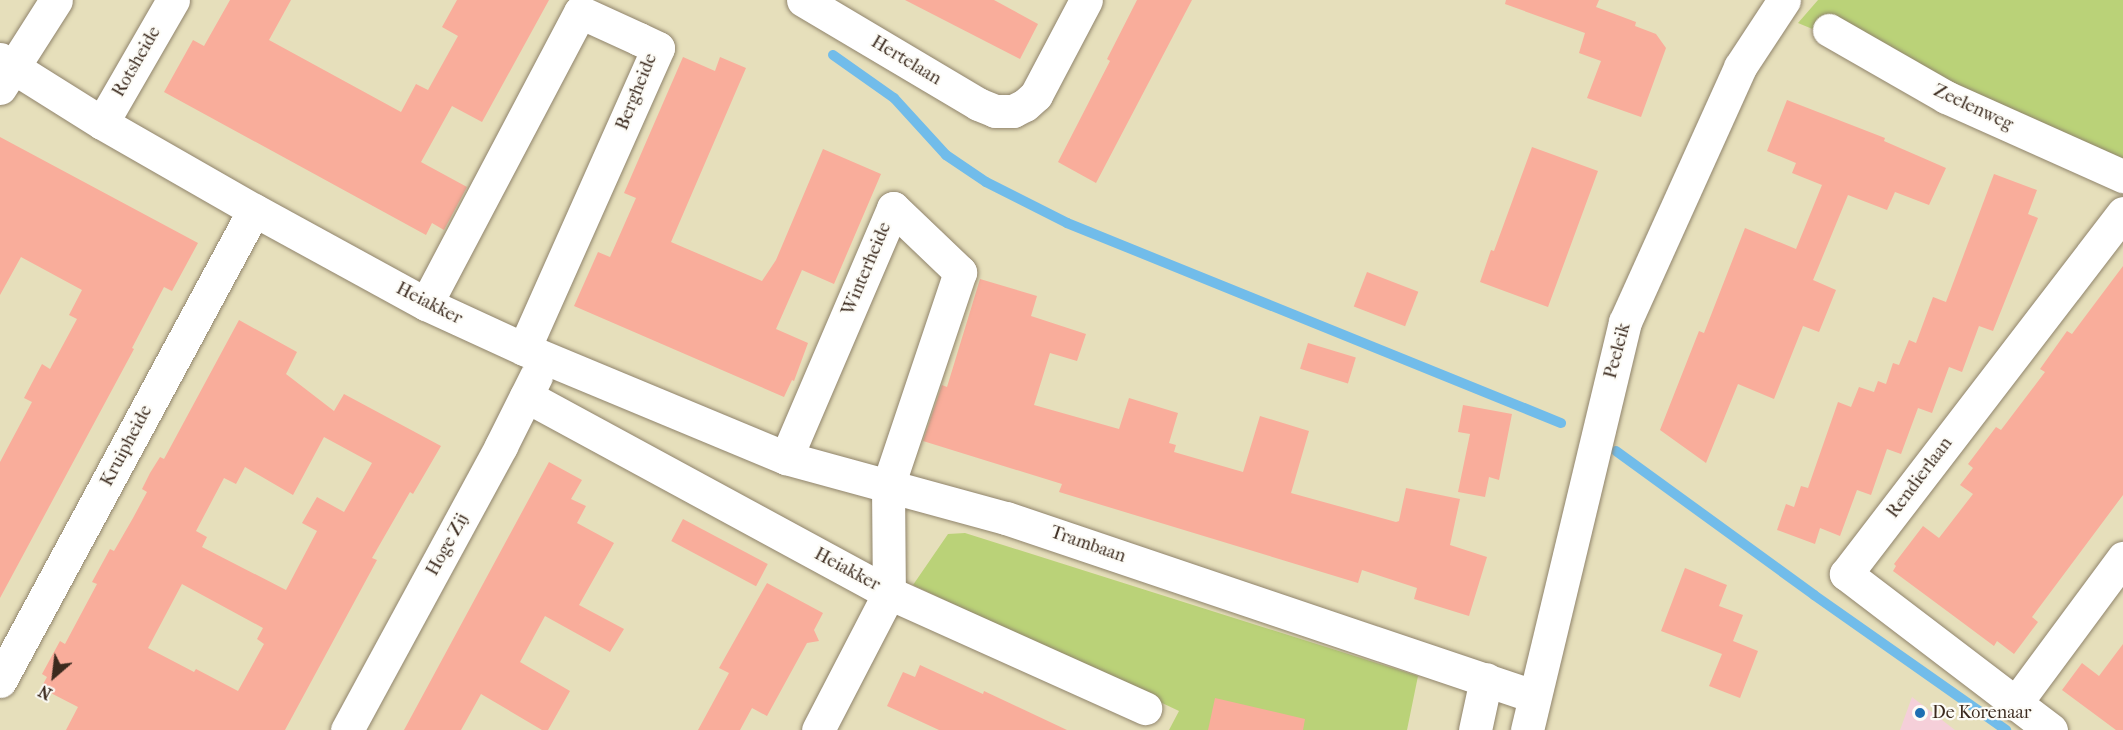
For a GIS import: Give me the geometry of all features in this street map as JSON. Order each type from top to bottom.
[{"type":"street","points":[[4,71],[56,0]]},
{"type":"street","name":"Rotsheide","points":[[102,123],[173,0]]},
{"type":"street","name":"Hertelaan","points":[[803,0],[978,104],[995,111],[1013,111],[1025,105],[1036,95],[1086,0]]},
{"type":"street","name":"Peeleik","points":[[1527,730],[1533,696],[1625,322],[1740,67],[1780,1]]},
{"type":"street","name":"Bergheide","points":[[426,304],[580,12],[639,39],[658,48],[535,354]]},
{"type":"street","name":"Zeelenweg","points":[[1829,30],[1946,97],[2123,176]]},
{"type":"street","name":"Heiakker","points":[[4,71],[102,123],[254,210],[426,304],[535,354],[786,458],[888,486]]},
{"type":"street","name":"Winterheide","points":[[786,458],[893,208],[960,272],[888,486]]},
{"type":"street","name":"Kruipheide","points":[[0,681],[254,210]]},
{"type":"street","name":"Rendierlaan","points":[[2051,730],[1846,574],[2123,213]]},
{"type":"street","name":"Hoge Zij","points":[[347,730],[526,396],[535,354]]},
{"type":"street","name":"Heiakker","points":[[526,396],[889,593],[1145,708]]},
{"type":"street","points":[[819,730],[889,593],[888,486]]},
{"type":"street","name":"Trambaan","points":[[888,486],[1006,518],[1533,696]]},
{"type":"street","points":[[2015,704],[2123,558]]},
{"type":"street","points":[[1475,730],[1486,679]]},
{"type":"shaded area","name":"De Korenaar","points":[[1912,697],[1955,730],[1900,730]]},
{"type":"green space","points":[[1818,0],[2123,0],[2123,166],[2082,141],[1798,23]]},
{"type":"green space","points":[[965,533],[1418,676],[1407,730],[1169,730],[1179,711],[913,585],[948,534]]},
{"type":"building","points":[[230,0],[291,0],[269,40],[401,112],[416,84],[428,90],[458,36],[442,27],[457,0],[549,0],[482,122],[452,106],[421,162],[467,187],[444,230],[432,223],[426,235],[164,92],[193,40],[204,46]]},
{"type":"building","points":[[905,0],[994,0],[1038,24],[1020,59]]},
{"type":"building","points":[[1137,0],[1192,0],[1096,183],[1058,162],[1110,61],[1107,59]]},
{"type":"building","points":[[1506,0],[1599,0],[1596,7],[1636,22],[1635,26],[1656,34],[1666,48],[1641,117],[1587,98],[1601,61],[1579,53],[1585,33],[1505,4]]},
{"type":"building","points":[[683,57],[715,71],[720,57],[746,68],[671,242],[762,281],[776,260],[823,149],[881,174],[834,284],[802,270],[776,329],[808,343],[794,381],[792,380],[784,397],[574,306],[598,252],[610,257],[636,198],[624,193]]},
{"type":"building","points":[[1787,100],[1885,138],[1884,141],[1946,168],[1929,205],[1895,192],[1887,210],[1848,195],[1813,280],[1836,290],[1819,332],[1803,326],[1774,399],[1738,384],[1706,463],[1660,430],[1699,331],[1704,333],[1745,228],[1796,249],[1822,185],[1792,173],[1796,163],[1767,151]]},
{"type":"building","points":[[0,137],[198,243],[172,291],[164,287],[132,348],[134,349],[0,598],[0,462],[32,402],[24,398],[42,364],[50,369],[77,319],[69,315],[82,290],[21,257],[0,295]]},
{"type":"building","points":[[1532,147],[1598,171],[1548,307],[1480,282],[1491,250],[1494,251]]},
{"type":"building","points":[[1994,174],[2037,190],[2028,214],[2038,218],[1993,331],[1979,326],[1962,372],[1949,367],[1932,413],[1918,408],[1901,454],[1887,449],[1871,495],[1857,490],[1840,536],[1820,528],[1815,544],[1777,530],[1786,504],[1794,507],[1801,486],[1808,488],[1838,402],[1851,407],[1859,387],[1874,392],[1878,381],[1886,384],[1893,363],[1899,365],[1909,340],[1916,343],[1933,297],[1946,302]]},
{"type":"building","points":[[2123,266],[2123,495],[2032,617],[2038,622],[2014,654],[1997,641],[1994,646],[1893,571],[1896,566],[1894,564],[1923,526],[1939,538],[1973,494],[1960,485],[1973,468],[1968,464],[1996,427],[2001,430],[2045,372],[2040,369],[2067,331],[2072,334]]},
{"type":"building","points":[[1367,272],[1418,292],[1405,326],[1354,307]]},
{"type":"building","points":[[980,279],[1037,296],[1031,316],[1086,334],[1077,361],[1050,353],[1034,405],[1119,429],[1129,398],[1178,413],[1169,443],[1176,445],[1174,452],[1243,472],[1260,416],[1309,431],[1291,493],[1396,522],[1399,521],[1406,488],[1460,499],[1450,545],[1487,557],[1469,616],[1414,599],[1417,588],[1362,570],[1358,583],[1059,492],[1062,484],[923,441],[942,385],[947,387]]},
{"type":"building","points":[[239,320],[297,352],[286,374],[334,411],[344,394],[441,446],[413,494],[410,492],[372,558],[377,560],[285,730],[66,730],[78,707],[41,688],[47,677],[42,674],[60,641],[65,644],[97,584],[92,582],[110,549],[114,551],[147,492],[142,489],[150,473],[160,457],[164,459]],"holes":[[[324,437],[372,463],[344,512],[317,497],[302,523],[317,531],[286,590],[202,547],[207,537],[196,531],[224,478],[236,484],[245,467],[293,495]],[[182,584],[263,628],[257,639],[264,644],[238,691],[196,669],[194,672],[148,648]]]},
{"type":"building","points":[[1308,343],[1356,358],[1348,383],[1300,369]]},
{"type":"building","points":[[1463,405],[1512,414],[1499,480],[1489,477],[1485,497],[1458,492],[1470,434],[1458,432]]},
{"type":"building","points":[[549,462],[582,480],[571,499],[586,506],[577,523],[614,543],[579,605],[624,629],[610,652],[545,616],[520,662],[570,691],[548,730],[542,730],[481,694],[461,730],[404,730]]},
{"type":"building","points":[[683,519],[768,564],[756,586],[671,541]]},
{"type":"building","points":[[1685,568],[1727,585],[1719,606],[1743,615],[1733,641],[1758,651],[1740,698],[1709,686],[1722,654],[1661,631]]},
{"type":"building","points":[[767,583],[823,613],[814,630],[819,641],[807,643],[767,716],[752,708],[740,730],[698,730],[729,673],[719,668]]},
{"type":"building","points":[[2123,644],[2123,730],[2116,730],[2062,690],[2082,663],[2099,676]]},
{"type":"building","points":[[920,665],[983,694],[984,691],[1067,730],[939,730],[887,706],[903,672],[915,677]]},
{"type":"building","points":[[1215,698],[1305,719],[1303,730],[1208,730]]},
{"type":"waterway","points":[[833,55],[894,98],[946,155],[986,182],[1067,223],[1561,423]]},
{"type":"waterway","points":[[1616,451],[1814,595],[2006,730]]},
{"type":"place","name":"De Korenaar","points":[[1920,713]]}]
